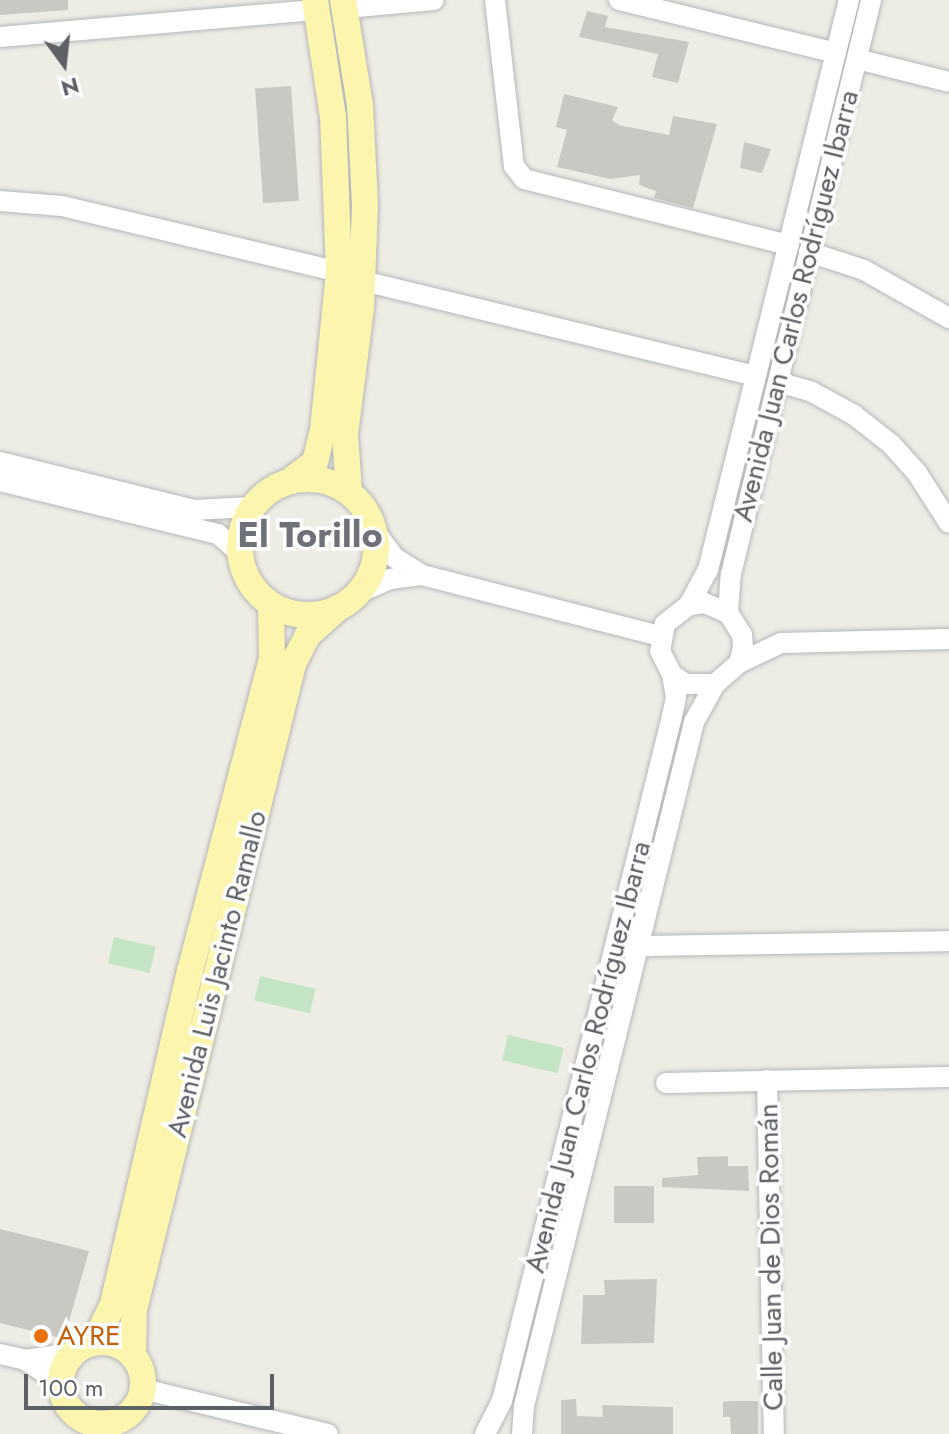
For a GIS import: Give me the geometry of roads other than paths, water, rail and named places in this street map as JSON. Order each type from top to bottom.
[{"type":"main road","points":[[344,4],[363,145],[351,277],[345,435],[349,491]]},
{"type":"main road","points":[[290,481],[317,478],[349,491],[366,509],[376,533],[371,574],[360,592],[338,608],[316,615],[271,605],[255,591],[239,552],[252,507],[269,491],[290,481],[315,462],[351,277],[317,5]]},
{"type":"main road","name":"Avenida Luis Jacinto Ramallo","points":[[84,1348],[113,1304],[173,1045],[272,659],[271,605]]},
{"type":"main road","name":"Avenida Luis Jacinto Ramallo","points":[[133,1356],[134,1310],[293,664],[307,636],[338,608]]},
{"type":"main road","points":[[112,1343],[133,1356],[143,1389],[130,1414],[112,1428],[96,1424],[76,1425],[61,1391],[62,1374],[84,1348],[112,1343]]},
{"type":"street","points":[[344,4],[434,0]]},
{"type":"street","points":[[495,0],[514,166],[524,179],[789,245]]},
{"type":"street","points":[[619,0],[836,53]]},
{"type":"street","name":"Avenida Juan Carlos Rodríguez Ibarra","points":[[689,605],[708,570],[849,0]]},
{"type":"street","name":"Avenida Juan Carlos Rodríguez Ibarra","points":[[731,617],[731,574],[871,0]]},
{"type":"street","points":[[0,37],[317,5]]},
{"type":"street","points":[[857,59],[949,82]]},
{"type":"street","points":[[0,201],[62,206],[756,376]]},
{"type":"street","points":[[809,252],[864,270],[949,318]]},
{"type":"street","points":[[778,382],[812,392],[854,415],[891,444],[917,473],[949,523]]},
{"type":"street","points":[[0,462],[194,510],[252,507]]},
{"type":"street","points":[[0,481],[218,534],[239,552]]},
{"type":"street","points":[[376,533],[395,558],[422,575],[660,636]]},
{"type":"street","points":[[360,592],[390,579],[422,575]]},
{"type":"street","points":[[781,643],[704,603],[689,605],[674,614],[660,636],[660,651],[672,675],[696,686],[715,684],[739,663],[781,643],[949,639]]},
{"type":"street","points":[[731,617],[742,635],[739,663]]},
{"type":"street","name":"Avenida Juan Carlos Rodríguez Ibarra","points":[[485,1434],[502,1401],[665,746],[676,697],[672,675]]},
{"type":"street","name":"Avenida Juan Carlos Rodríguez Ibarra","points":[[522,1434],[528,1391],[694,722],[715,684]]},
{"type":"street","points":[[638,946],[949,941]]},
{"type":"street","points":[[666,1083],[949,1077]]},
{"type":"street","name":"Calle Juan de Dios Román","points":[[767,1080],[774,1434]]},
{"type":"street","points":[[0,1354],[25,1360],[84,1348]]},
{"type":"street","points":[[25,1360],[61,1391]]},
{"type":"street","points":[[143,1389],[328,1434]]},
{"type":"place","name":"AYRE","points":[[41,1336]]},
{"type":"district","name":"El Torillo","points":[[310,535]]}]
